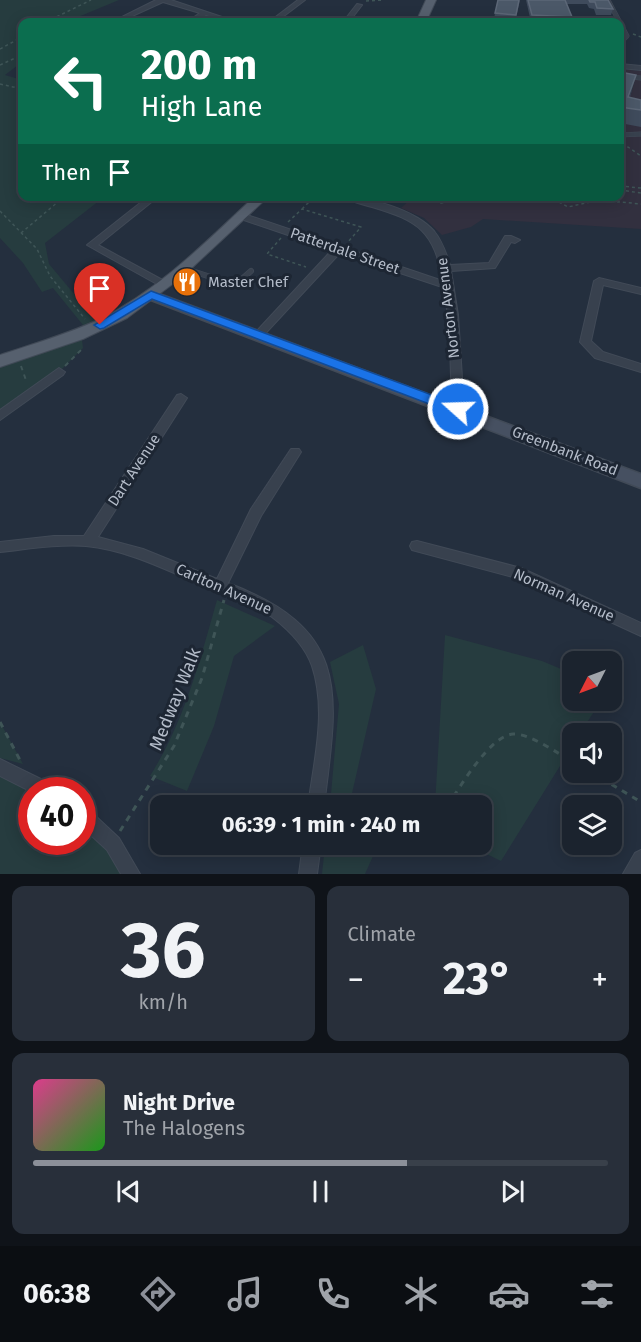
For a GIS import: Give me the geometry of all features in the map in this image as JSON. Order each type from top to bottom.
[{"type":"main road","points":[[423,18],[431,0]]},
{"type":"main road","points":[[0,361],[96,326],[158,290],[258,201]]},
{"type":"street","points":[[124,18],[162,0],[221,18]]},
{"type":"street","points":[[277,18],[302,0]]},
{"type":"street","points":[[349,18],[359,5]]},
{"type":"street","points":[[197,18],[205,13]]},
{"type":"street","points":[[624,66],[641,68]]},
{"type":"street","points":[[149,201],[92,245],[158,290]]},
{"type":"street","name":"Norton Avenue","points":[[360,201],[419,223],[432,233],[443,253],[449,286],[458,409]]},
{"type":"street","name":"Patterdale Street","points":[[241,216],[449,286]]},
{"type":"street","points":[[447,268],[492,266],[508,238],[515,240]]},
{"type":"street","points":[[258,335],[340,249]]},
{"type":"street","points":[[641,291],[599,281],[585,342],[599,355],[641,369]]},
{"type":"street","name":"Greenbank Road","points":[[158,290],[258,335],[458,409],[641,481]]},
{"type":"street","points":[[0,416],[59,372]]},
{"type":"street","name":"Dart Avenue","points":[[88,542],[181,398]]},
{"type":"street","points":[[223,587],[256,513],[295,452]]},
{"type":"street","name":"Carlton Avenue","points":[[0,547],[56,541],[88,542],[126,548],[223,587],[276,612],[304,637],[319,664],[325,685],[327,710],[317,795]]},
{"type":"street","name":"Norman Avenue","points":[[417,546],[516,572],[641,630]]},
{"type":"street","points":[[0,767],[20,777]]},
{"type":"street","points":[[96,828],[113,844],[131,874]]},
{"type":"street","points":[[308,874],[311,855]]},
{"type":"street","points":[[632,874],[641,858]]},
{"type":"lane","points":[[608,0],[618,18]]},
{"type":"lane","points":[[624,76],[641,78]]},
{"type":"lane","points":[[624,135],[641,134]]},
{"type":"lane","points":[[183,268],[235,285],[251,271]]},
{"type":"path","points":[[54,18],[91,0]]},
{"type":"path","points":[[359,5],[360,2],[384,0]]},
{"type":"path","points":[[0,49],[18,39]]},
{"type":"path","points":[[0,65],[18,57]]},
{"type":"path","points":[[0,84],[18,88]]},
{"type":"path","points":[[624,152],[628,147],[641,156]]},
{"type":"path","points":[[624,186],[641,188]]},
{"type":"path","points":[[624,191],[641,193]]},
{"type":"path","points":[[20,233],[59,201]]},
{"type":"path","points":[[310,201],[267,254],[318,271]]},
{"type":"path","points":[[561,201],[559,202],[568,207],[593,201]]},
{"type":"path","points":[[610,201],[641,204]]},
{"type":"path","points":[[302,209],[361,227],[340,249]]},
{"type":"path","points":[[0,211],[37,249],[50,276],[96,326],[83,348],[59,372]]},
{"type":"path","points":[[18,355],[30,395]]},
{"type":"path","name":"Medway Walk","points":[[113,844],[174,746],[202,678],[223,587]]},
{"type":"path","points":[[0,722],[22,764]]},
{"type":"path","points":[[455,795],[493,744],[505,735],[516,734],[562,757]]},
{"type":"path","points":[[609,783],[641,802]]},
{"type":"shaded area","points":[[624,69],[641,71],[641,229],[483,219],[471,227],[442,235],[424,218],[401,208],[409,201],[624,201]]},
{"type":"green space","points":[[0,0],[119,0],[76,18],[18,18],[18,65],[5,75],[18,79],[18,201],[99,201],[45,243],[49,264],[100,325],[87,330],[53,288],[42,292],[23,263],[0,238]]},
{"type":"green space","points":[[81,333],[83,348],[59,372],[0,416],[0,361]]},
{"type":"green space","points":[[217,600],[275,626],[234,656],[214,726],[187,791],[150,776],[182,712]]},
{"type":"green space","points":[[445,635],[542,661],[562,669],[562,711],[594,711],[587,723],[562,723],[562,763],[501,861],[489,855],[492,855],[492,795],[436,795]]},
{"type":"green space","points":[[363,645],[376,689],[352,795],[331,795],[339,704],[330,662]]},
{"type":"green space","points":[[0,722],[23,764],[0,758]]},
{"type":"green space","points":[[0,769],[18,781],[18,855],[96,855],[96,832],[131,874],[0,874]]},
{"type":"green space","points":[[324,855],[374,855],[365,874],[322,874]]},
{"type":"building","points":[[498,0],[519,0],[516,15],[495,13]]},
{"type":"building","points":[[528,0],[565,0],[572,17],[532,15]]},
{"type":"building","points":[[589,0],[608,0],[613,9],[597,8],[595,2]]},
{"type":"building","points":[[624,73],[636,75],[628,97],[641,100],[641,110],[624,108]]},
{"type":"place","name":"Master Chef","points":[[187,282]]},
{"type":"route","points":[[100,325],[151,294],[458,409]]}]
